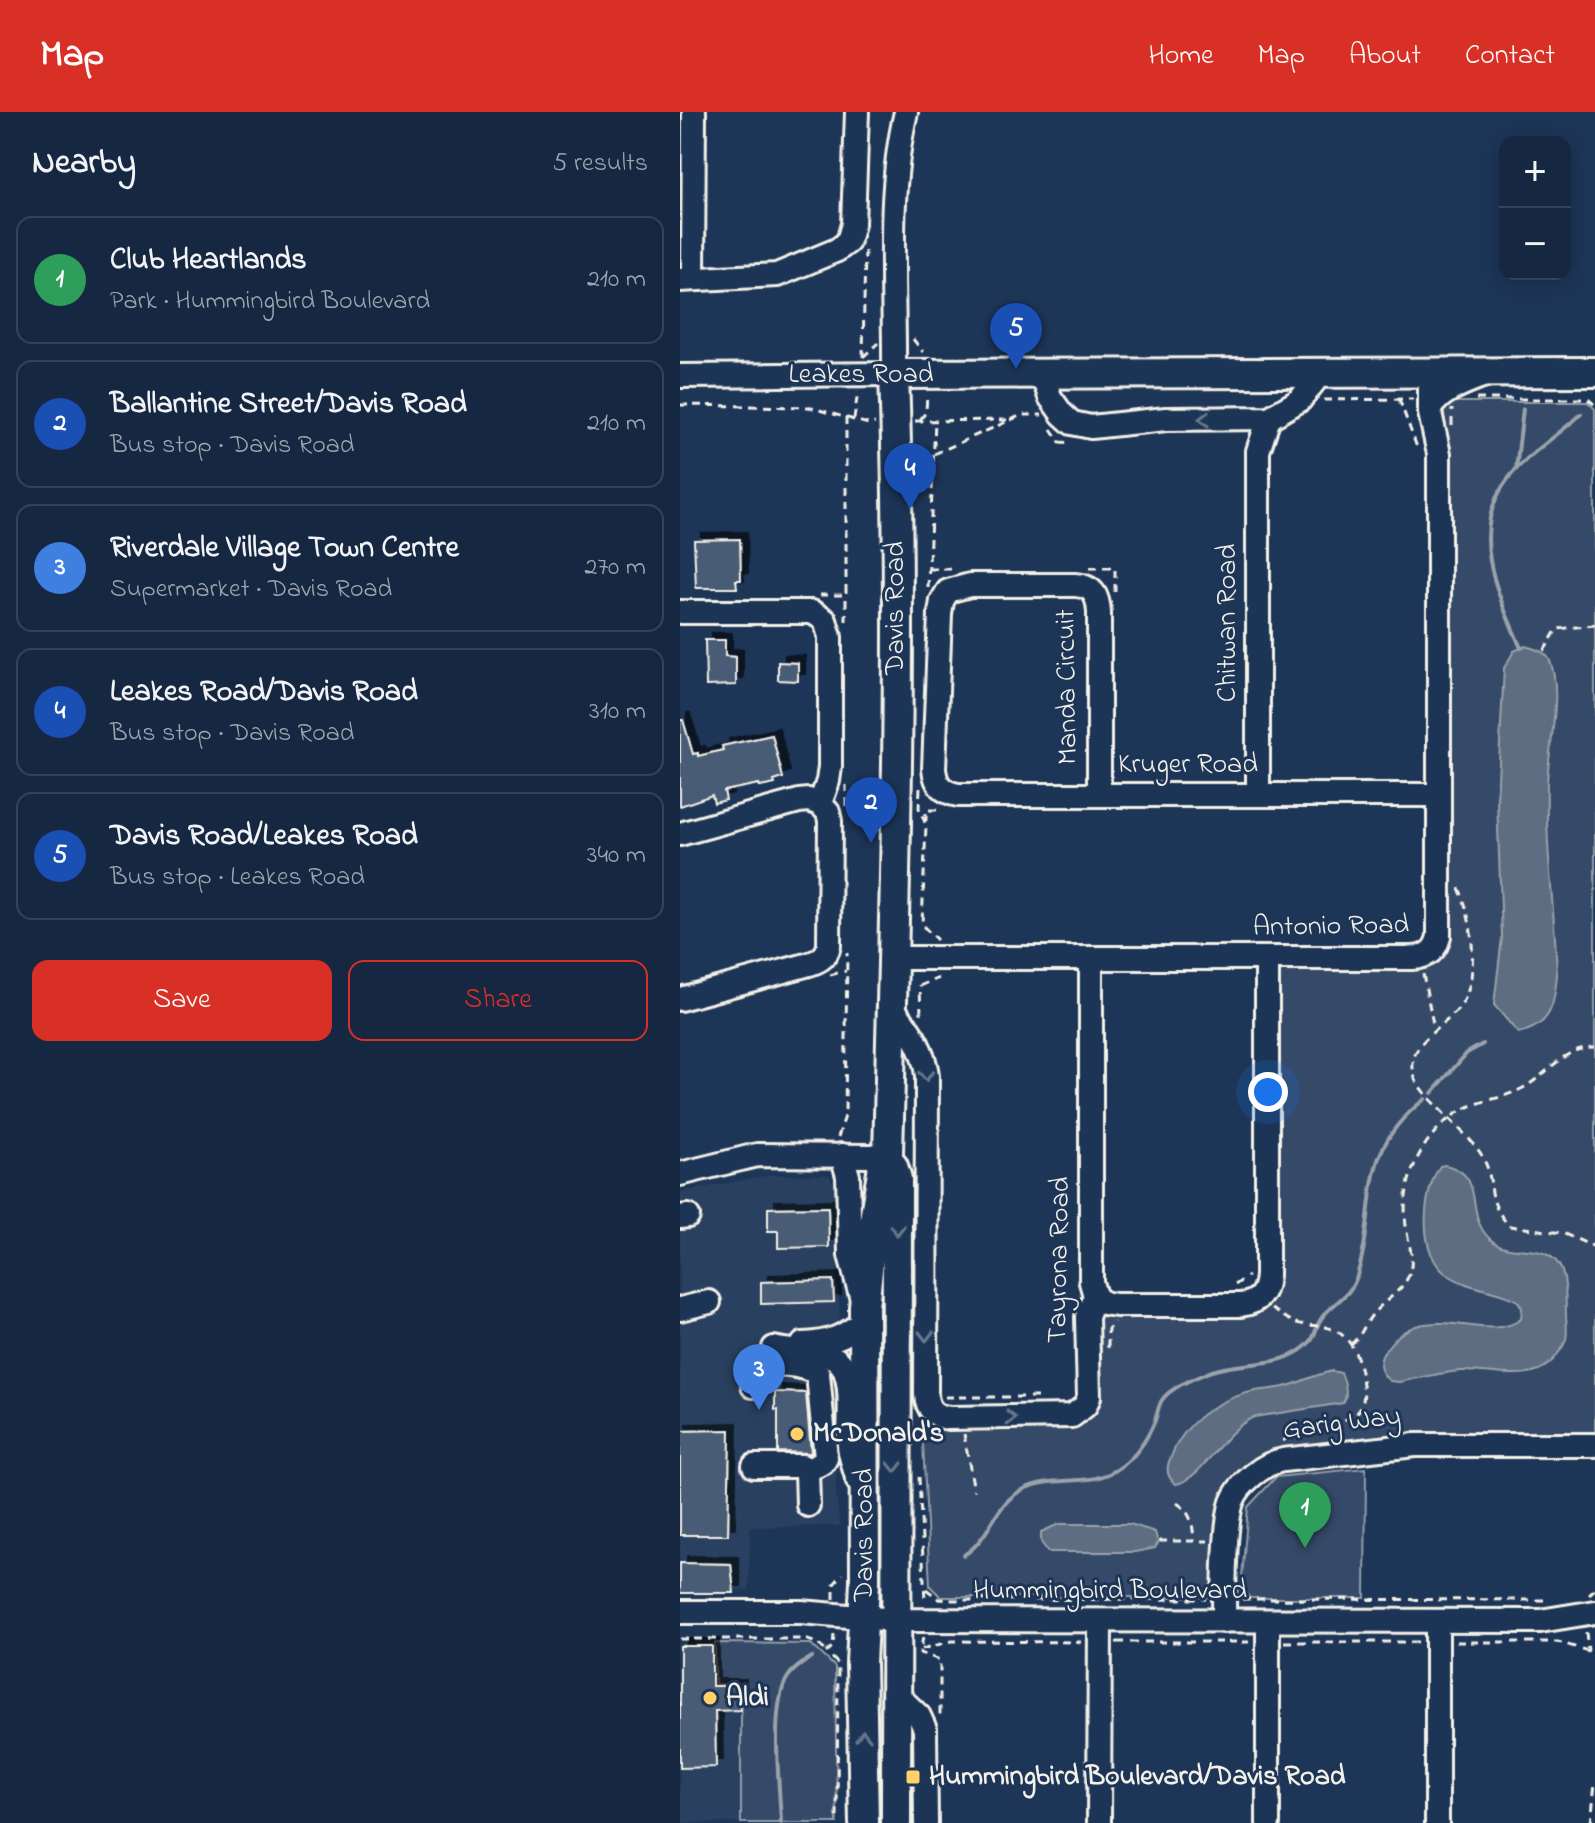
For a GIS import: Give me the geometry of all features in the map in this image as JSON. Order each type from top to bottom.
[{"type":"main road","name":"Leakes Road","points":[[894,374],[1595,372]]},
{"type":"main road","name":"Davis Road","points":[[864,1823],[861,1663],[865,1506],[864,1314],[872,1232],[888,1154],[893,1008],[897,629],[908,422],[894,374]]},
{"type":"main road","name":"Davis Road","points":[[888,1154],[897,1179],[896,1823]]},
{"type":"street","points":[[694,112],[687,279],[777,275],[837,250],[848,242],[853,224],[857,112]]},
{"type":"street","name":"Davis Road","points":[[894,374],[895,210],[906,112]]},
{"type":"street","points":[[1431,417],[1437,399],[1451,389],[1488,373]]},
{"type":"street","name":"Leakes Road","points":[[680,376],[894,374]]},
{"type":"street","points":[[1042,374],[1056,407],[1072,423],[1107,426],[1166,419],[1269,418],[1300,400],[1320,374]]},
{"type":"street","name":"Antonio Road","points":[[893,958],[1412,958],[1427,956],[1436,946],[1439,936],[1439,454],[1431,417],[1423,413],[1417,374]]},
{"type":"street","name":"Chitwan Road","points":[[1258,795],[1258,451],[1269,418]]},
{"type":"street","name":"Chitwan Road","points":[[1240,419],[1258,451]]},
{"type":"street","name":"Manda Circuit","points":[[939,787],[934,764],[940,614],[945,595],[960,586],[1075,585],[1093,590],[1099,603],[1099,795]]},
{"type":"street","points":[[680,612],[803,611],[821,616],[828,625],[830,767],[820,804]]},
{"type":"street","name":"Kruger Road","points":[[939,787],[958,795],[1439,795]]},
{"type":"street","points":[[680,834],[809,800],[820,804],[828,812],[830,821],[829,945],[826,954],[817,962],[680,999]]},
{"type":"street","name":"Tayrona Road","points":[[937,1405],[949,1418],[1061,1418],[1076,1414],[1089,1397],[1087,1317],[1095,1296],[1091,1282],[1091,958]]},
{"type":"street","points":[[1095,1296],[1103,1303],[1116,1305],[1240,1305],[1254,1301],[1264,1292],[1267,1275],[1267,958]]},
{"type":"street","points":[[893,1008],[918,1041],[925,1061],[926,1394],[929,1407],[937,1405]]},
{"type":"street","points":[[680,1174],[757,1155],[888,1154]]},
{"type":"street","points":[[836,1155],[848,1176],[850,1255],[864,1314],[852,1331],[831,1341],[774,1348],[792,1353],[823,1355],[836,1359],[844,1367],[849,1387],[849,1448],[865,1506]]},
{"type":"street","points":[[680,1309],[709,1302]]},
{"type":"street","points":[[757,1378],[791,1364],[818,1374],[826,1458],[823,1463],[807,1470]]},
{"type":"street","name":"Garig Way","points":[[1224,1610],[1234,1498],[1261,1469],[1280,1460],[1415,1445],[1595,1445]]},
{"type":"street","points":[[754,1466],[802,1466],[807,1470],[808,1505]]},
{"type":"street","name":"Hummingbird Boulevard","points":[[1540,1621],[1589,1604]]},
{"type":"street","name":"Hummingbird Boulevard","points":[[680,1612],[801,1612],[924,1621],[1100,1621],[1224,1610],[1268,1621],[1540,1621],[1595,1631]]},
{"type":"street","points":[[1099,1823],[1100,1621]]},
{"type":"street","points":[[1268,1621],[1268,1823]]},
{"type":"street","points":[[1437,1621],[1437,1823]]},
{"type":"street","points":[[896,1694],[919,1716],[925,1729],[926,1823]]},
{"type":"path","points":[[863,357],[865,255]]},
{"type":"path","points":[[908,422],[926,412],[926,356],[914,342],[911,333]]},
{"type":"path","points":[[680,405],[809,407],[868,424],[1011,420]]},
{"type":"path","points":[[846,417],[846,625]]},
{"type":"path","points":[[929,569],[960,568]]},
{"type":"path","points":[[1084,568],[1115,568],[1115,598]]},
{"type":"path","points":[[1544,651],[1557,629],[1595,625]]},
{"type":"path","points":[[846,776],[846,818]]},
{"type":"path","points":[[1457,884],[1471,928],[1470,983],[1466,998],[1458,1009],[1417,1052],[1414,1076],[1422,1090],[1450,1117],[1482,1156],[1488,1168],[1494,1207],[1510,1226],[1562,1233],[1595,1247]]},
{"type":"path","points":[[836,1155],[845,1116],[847,945]]},
{"type":"path","points":[[1423,974],[1434,1031]]},
{"type":"path","points":[[1351,1344],[1360,1336],[1368,1319],[1403,1286],[1409,1274],[1412,1260],[1405,1213],[1409,1180],[1432,1134],[1450,1117],[1478,1102],[1519,1090],[1573,1050],[1595,1047]]},
{"type":"path","points":[[1223,1285],[1238,1285],[1248,1276]]},
{"type":"path","points":[[1266,1312],[1275,1302]]},
{"type":"path","points":[[1280,1460],[1281,1443],[1291,1431],[1352,1418],[1364,1400],[1360,1369],[1351,1344],[1336,1330],[1295,1323],[1284,1316]]},
{"type":"path","points":[[1108,1353],[1108,1329],[1120,1319]]},
{"type":"path","points":[[937,1405],[1050,1397]]},
{"type":"path","points":[[958,1429],[963,1429],[974,1491]]},
{"type":"path","points":[[919,1469],[926,1589],[920,1653],[940,1660],[940,1719]]},
{"type":"path","points":[[1177,1503],[1190,1516],[1194,1541]]},
{"type":"path","points":[[1159,1541],[1228,1541]]},
{"type":"path","points":[[827,1652],[833,1646],[834,1584],[846,1570]]},
{"type":"path","points":[[926,1589],[939,1599],[953,1600],[1224,1610],[1561,1600]]},
{"type":"path","points":[[1589,1604],[1595,1589]]},
{"type":"path","points":[[680,1639],[805,1639],[817,1643],[838,1664],[837,1823]]},
{"type":"path","points":[[922,1649],[942,1642],[968,1641]]},
{"type":"path","points":[[1591,1823],[1595,1783]]},
{"type":"shaded area","points":[[1588,402],[1595,409],[1595,1434],[1591,1438],[1407,1438],[1263,1454],[1231,1491],[1216,1596],[1213,1597],[941,1597],[930,1586],[922,1422],[1078,1421],[1098,1312],[1254,1311],[1279,973],[1286,968],[1432,963],[1447,440],[1443,404]]},
{"type":"shaded area","points":[[1525,646],[1546,655],[1554,674],[1554,721],[1547,808],[1557,975],[1549,1013],[1538,1025],[1518,1033],[1494,1005],[1502,937],[1497,799],[1504,668],[1514,651]]},
{"type":"shaded area","points":[[1445,1165],[1466,1177],[1471,1186],[1477,1218],[1489,1238],[1505,1247],[1548,1255],[1560,1266],[1565,1286],[1566,1339],[1548,1365],[1537,1371],[1512,1374],[1460,1371],[1399,1382],[1390,1381],[1382,1372],[1380,1362],[1383,1354],[1398,1336],[1415,1326],[1434,1323],[1489,1328],[1506,1326],[1521,1319],[1522,1308],[1518,1301],[1457,1280],[1438,1266],[1431,1254],[1426,1207],[1434,1177],[1440,1166]]},
{"type":"shaded area","points":[[770,1175],[829,1175],[835,1187],[840,1327],[836,1492],[840,1526],[750,1527],[749,1590],[680,1589],[680,1192]]},
{"type":"shaded area","points":[[1332,1371],[1341,1373],[1344,1380],[1346,1392],[1343,1403],[1254,1417],[1233,1432],[1195,1474],[1176,1484],[1170,1478],[1168,1464],[1177,1444],[1194,1423],[1216,1406],[1242,1394],[1287,1386]]},
{"type":"shaded area","points":[[1366,1468],[1365,1598],[1250,1598],[1241,1589],[1248,1507],[1276,1477]]},
{"type":"shaded area","points":[[1059,1524],[1130,1524],[1155,1532],[1158,1543],[1155,1548],[1135,1552],[1048,1552],[1041,1542],[1041,1532]]},
{"type":"shaded area","points":[[680,1643],[715,1643],[715,1683],[741,1684],[741,1823],[680,1823]]},
{"type":"shaded area","points":[[715,1643],[811,1644],[835,1667],[837,1823],[741,1823],[741,1684],[715,1684]]},
{"type":"building","points":[[740,539],[741,580],[736,580],[737,588],[696,588],[694,540]]},
{"type":"building","points":[[705,640],[725,640],[725,656],[736,657],[736,685],[706,686]]},
{"type":"building","points":[[778,662],[798,663],[798,681],[778,680]]},
{"type":"building","points":[[680,720],[683,720],[693,754],[698,753],[698,756],[723,750],[722,746],[772,735],[783,778],[774,781],[775,784],[724,791],[726,800],[714,803],[712,795],[680,806]]},
{"type":"building","points":[[828,1207],[829,1247],[778,1248],[778,1231],[768,1231],[768,1208]]},
{"type":"building","points":[[833,1280],[834,1302],[761,1304],[761,1282]]},
{"type":"building","name":"McDonald's","points":[[775,1392],[806,1393],[811,1453],[778,1452]]},
{"type":"building","points":[[730,1430],[728,1535],[680,1535],[680,1431]]},
{"type":"building","points":[[680,1563],[731,1564],[734,1593],[680,1593]]},
{"type":"building","name":"Aldi","points":[[680,1646],[712,1646],[712,1686],[739,1686],[740,1710],[715,1711],[716,1767],[680,1768]]},
{"type":"waterway","points":[[1516,470],[1523,409]]},
{"type":"waterway","points":[[1521,648],[1490,564],[1490,520],[1496,499],[1508,479],[1533,453],[1581,414]]},
{"type":"waterway","points":[[1432,1093],[1467,1053],[1483,1044]]},
{"type":"waterway","points":[[964,1555],[981,1539],[1005,1503],[1024,1489],[1048,1482],[1099,1477],[1122,1466],[1145,1441],[1162,1400],[1177,1387],[1222,1368],[1289,1357],[1311,1341],[1321,1319],[1349,1291],[1356,1279],[1363,1253],[1372,1182],[1387,1140],[1402,1120],[1425,1099]]},
{"type":"waterway","points":[[781,1823],[777,1727],[782,1690],[796,1668],[812,1657]]},
{"type":"place","name":"Davis Road/Leakes Road","points":[[1016,369]]},
{"type":"place","name":"Leakes Road/Davis Road","points":[[910,509]]},
{"type":"place","name":"Ballantine Street/Davis Road","points":[[871,843]]},
{"type":"place","name":"Riverdale Village Town Centre","points":[[759,1410]]},
{"type":"place","name":"McDonald's","points":[[797,1434]]},
{"type":"place","name":"Club Heartlands","points":[[1305,1548]]},
{"type":"place","name":"Aldi","points":[[710,1698]]},
{"type":"place","name":"Hummingbird Boulevard/Davis Road","points":[[913,1777]]}]
